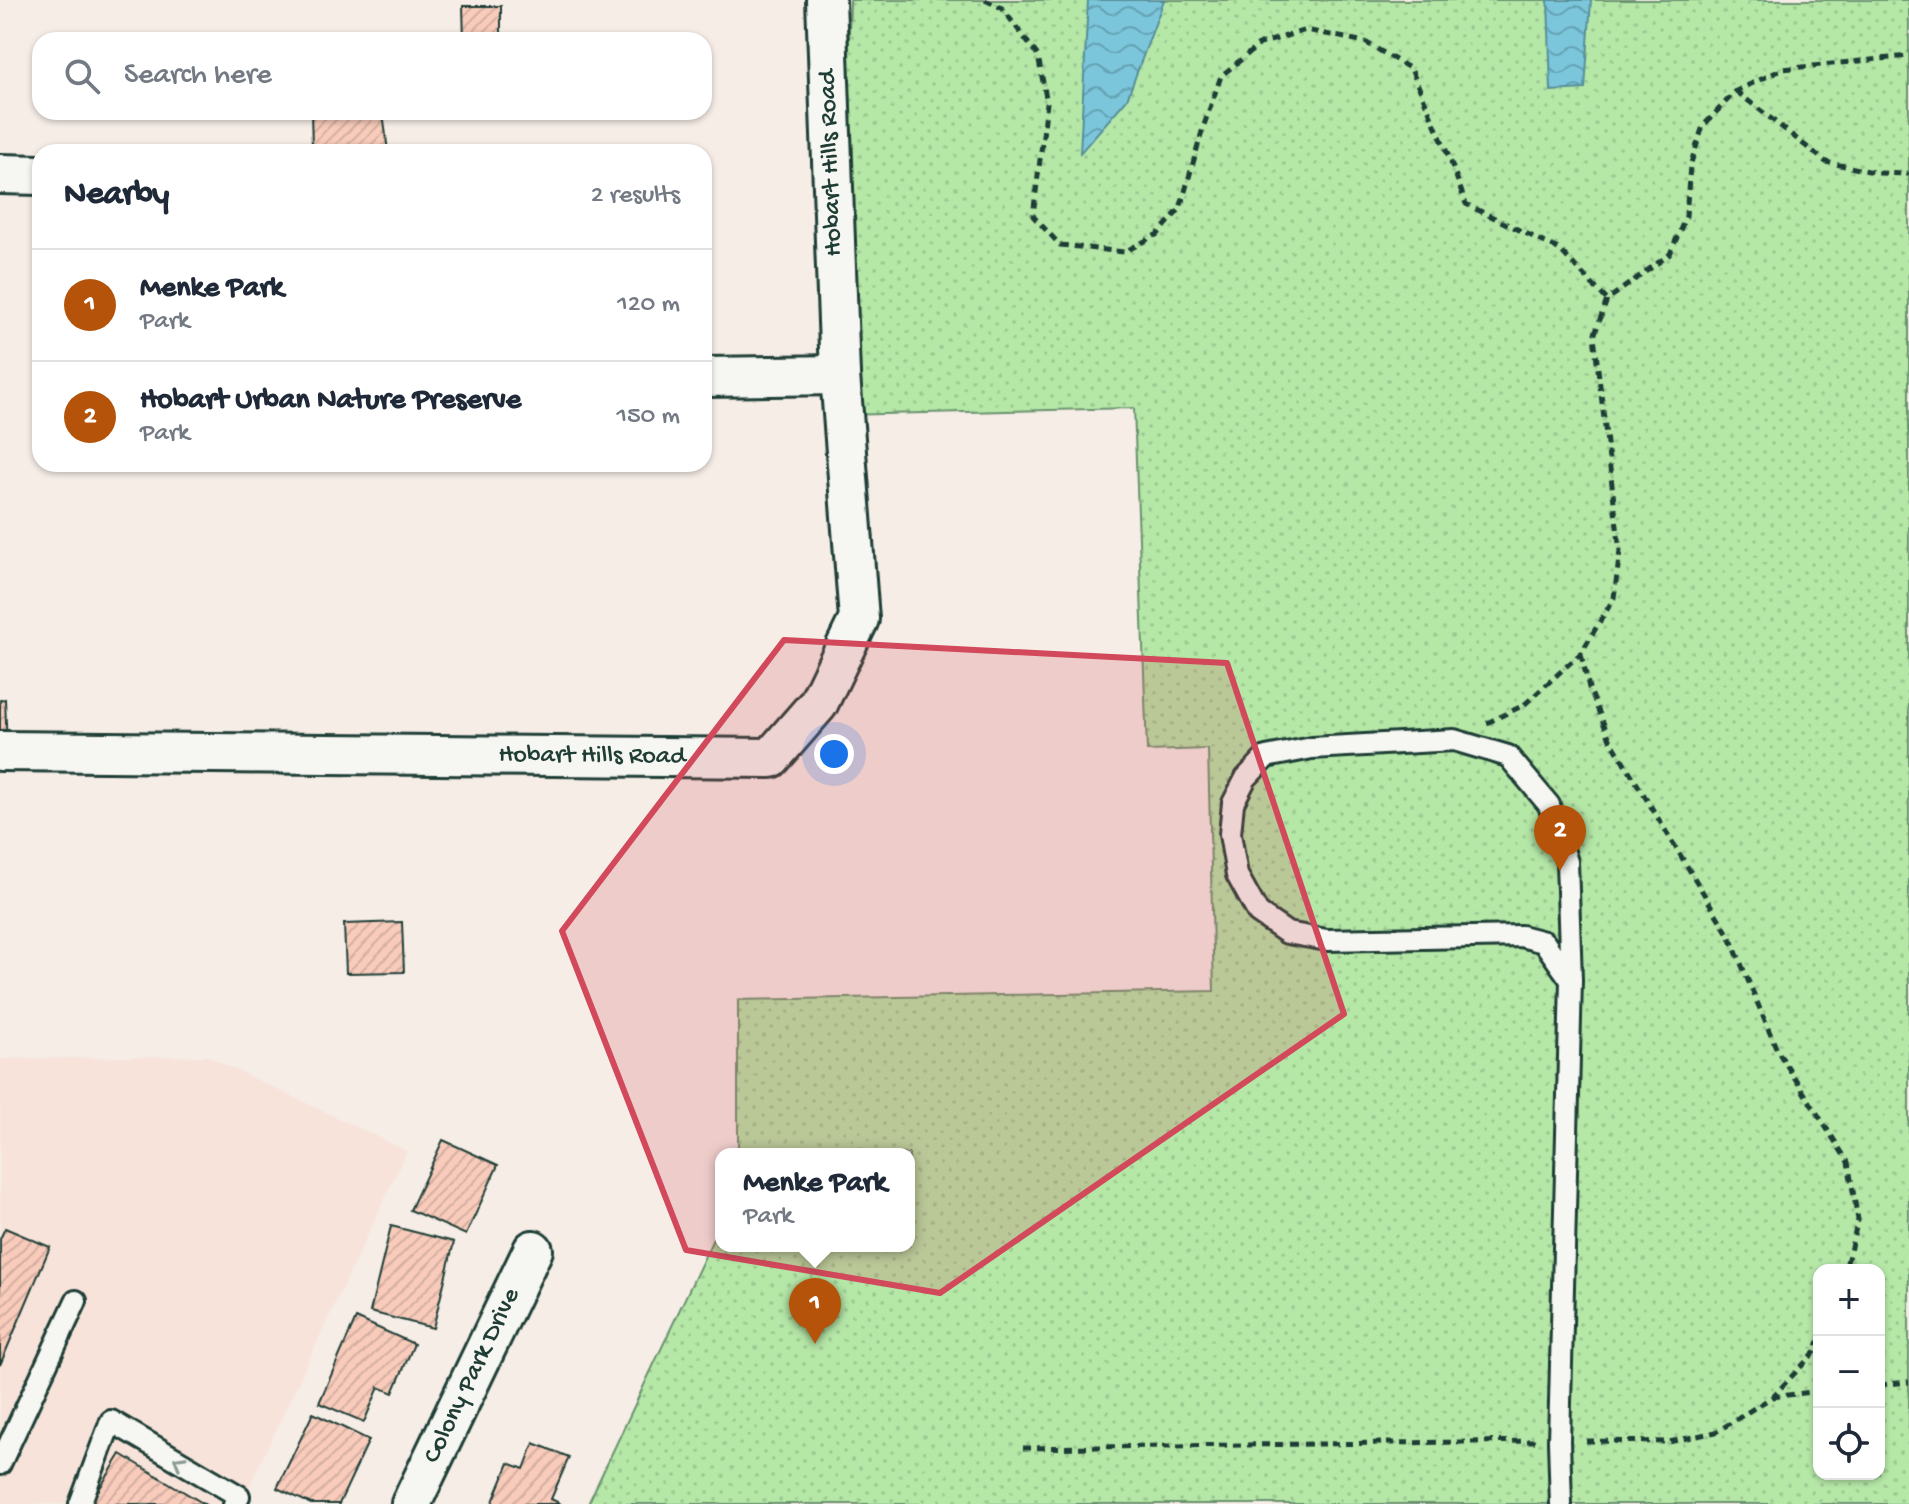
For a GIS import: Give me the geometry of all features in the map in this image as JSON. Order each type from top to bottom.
[{"type":"street","name":"Hobart Hills Road","points":[[0,751],[771,758],[818,704],[859,619],[840,375],[826,0]]},
{"type":"street","points":[[0,174],[32,175]]},
{"type":"street","points":[[712,377],[840,375]]},
{"type":"street","name":"Colony Park Drive","points":[[411,1504],[533,1250]]},
{"type":"lane","points":[[1561,1504],[1559,1441],[1571,980],[1567,862],[1549,805],[1508,756],[1454,740],[1312,748],[1266,757],[1246,778],[1233,803],[1230,834],[1237,875],[1258,913],[1287,933],[1327,940],[1521,936],[1544,942],[1571,980]]},
{"type":"lane","points":[[0,1464],[76,1301]]},
{"type":"lane","points":[[80,1504],[111,1421],[239,1496],[234,1504]]},
{"type":"path","points":[[985,0],[1002,8],[1038,56],[1047,103],[1033,216],[1060,245],[1124,252],[1158,234],[1180,209],[1221,76],[1260,44],[1306,30],[1365,42],[1411,69],[1466,204],[1560,250],[1607,300]]},
{"type":"path","points":[[1454,740],[1524,705],[1581,653],[1614,598],[1620,551],[1594,336],[1607,300],[1670,254],[1686,216],[1690,166],[1703,126],[1736,91],[1783,69],[1909,56]]},
{"type":"path","points":[[1736,91],[1826,162],[1878,173],[1909,174]]},
{"type":"path","points":[[1581,653],[1589,688],[1610,739],[1730,937],[1777,1050],[1848,1162],[1858,1220],[1847,1264]]},
{"type":"path","points":[[1023,1448],[1669,1442],[1716,1432],[1772,1397],[1813,1354]]},
{"type":"path","points":[[1885,1384],[1909,1382]]},
{"type":"path","points":[[1772,1397],[1813,1392]]},
{"type":"highlighted area","points":[[784,640],[1227,663],[1344,1014],[940,1293],[686,1250],[562,931]]},
{"type":"shaded area","points":[[207,1056],[407,1151],[241,1504],[0,1504],[0,1059]]},
{"type":"green space","points":[[850,0],[1909,0],[1909,1504],[588,1504],[715,1235],[715,1252],[915,1252],[915,1148],[738,1148],[738,1000],[1214,991],[1208,749],[1147,751],[1134,408],[843,415],[840,375]]},
{"type":"water","points":[[1088,0],[1164,0],[1127,99],[1080,153]]},
{"type":"water","points":[[1548,0],[1591,0],[1585,89],[1551,91]]},
{"type":"building","points":[[463,6],[501,6],[501,32],[464,32]]},
{"type":"building","points":[[311,120],[384,120],[387,144],[312,144]]},
{"type":"building","points":[[5,699],[7,748],[0,748],[0,700]]},
{"type":"building","points":[[402,922],[404,972],[346,973],[344,924]]},
{"type":"building","points":[[443,1140],[498,1165],[466,1235],[410,1210]]},
{"type":"building","points":[[391,1226],[454,1242],[433,1328],[370,1312]]},
{"type":"building","points":[[5,1228],[50,1247],[0,1365],[0,1239]]},
{"type":"building","points":[[356,1318],[414,1344],[393,1393],[379,1387],[364,1422],[319,1403]]},
{"type":"building","points":[[313,1413],[369,1440],[339,1504],[311,1504],[277,1488]]},
{"type":"building","points":[[534,1443],[569,1457],[551,1499],[561,1504],[492,1504],[509,1463],[524,1469]]},
{"type":"building","points":[[121,1454],[204,1504],[90,1504]]},
{"type":"place","name":"Hobart Urban Nature Preserve","points":[[1560,871]]},
{"type":"place","name":"Menke Park","points":[[815,1344]]}]
